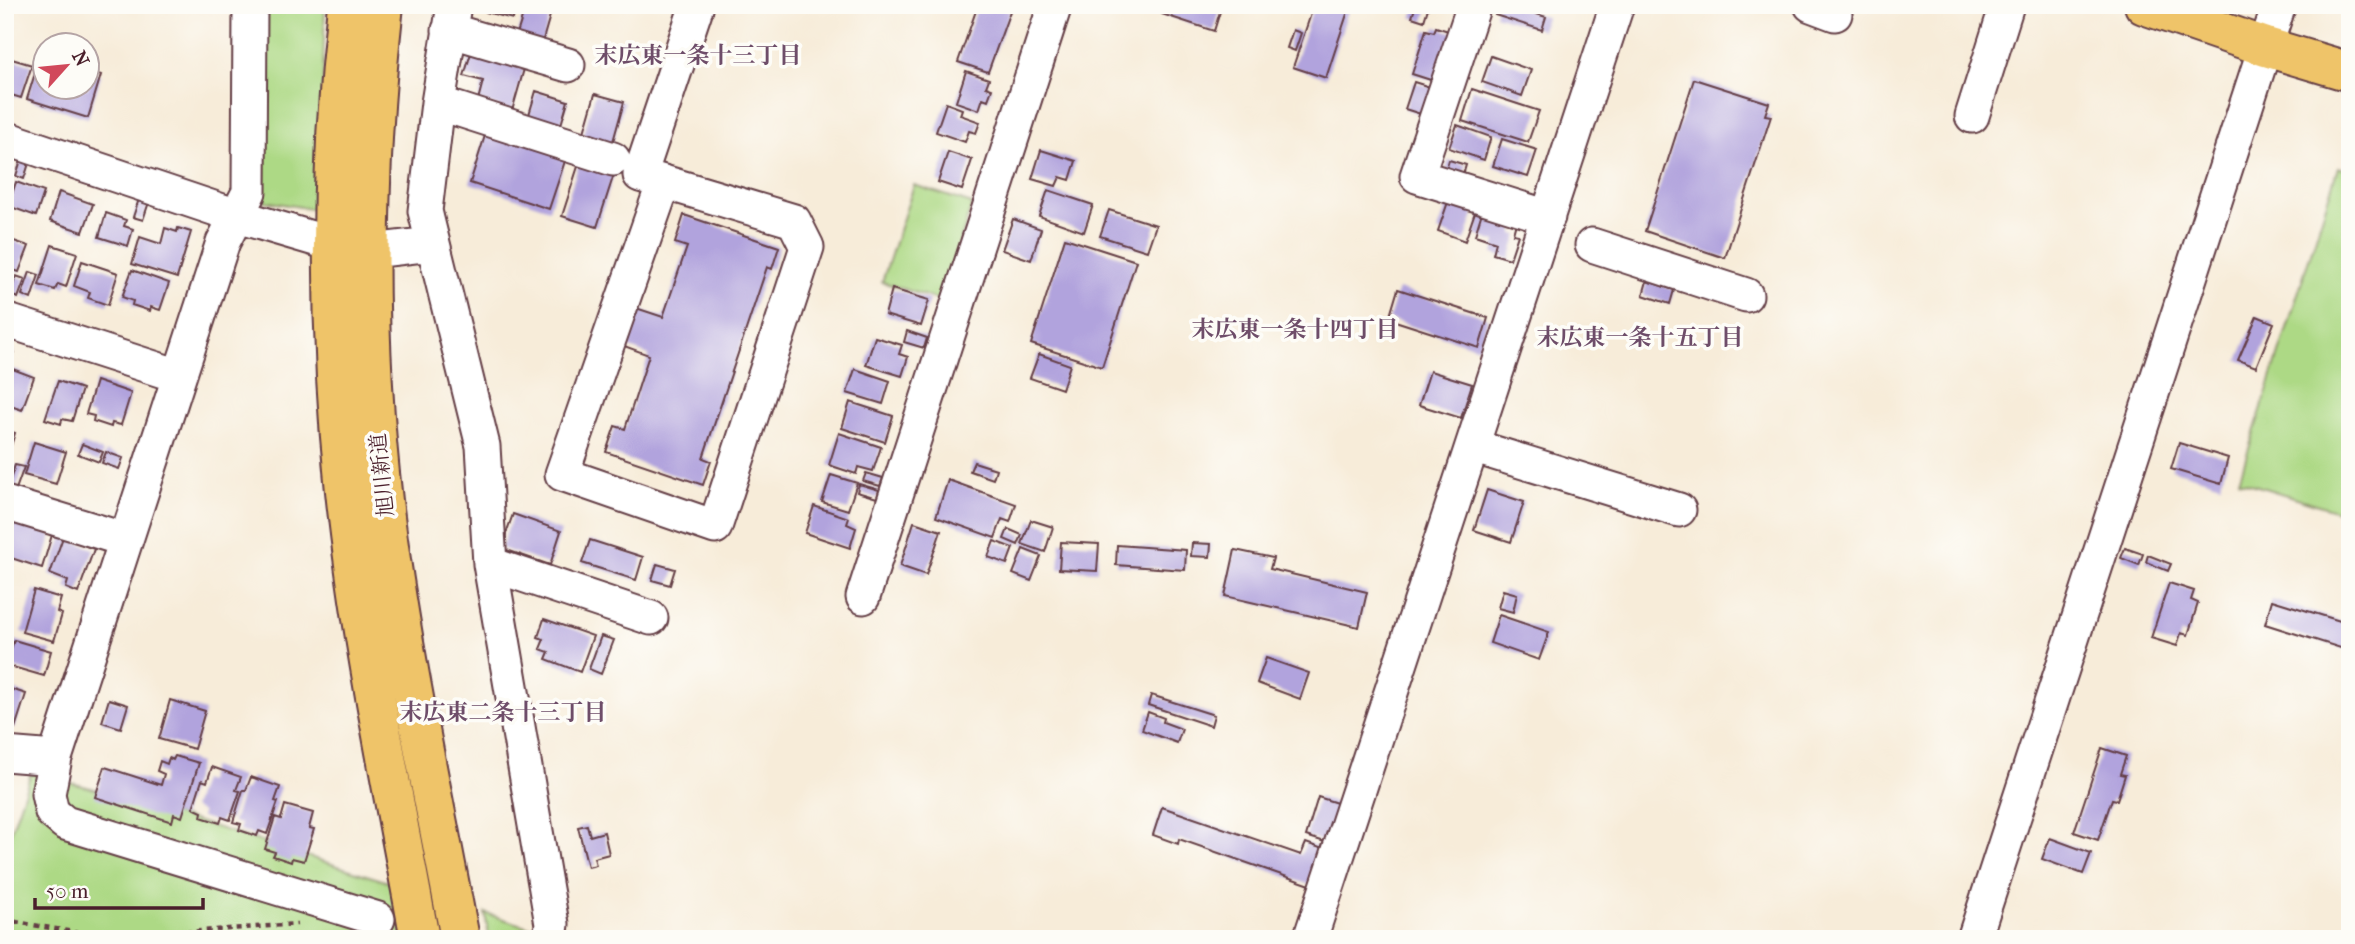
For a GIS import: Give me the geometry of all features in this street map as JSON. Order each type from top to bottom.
[{"type":"highway","name":"旭川新道","points":[[347,5],[337,125],[332,244],[342,451],[358,598],[420,939]]},
{"type":"highway","name":"旭川新道","points":[[384,5],[371,170],[374,398],[383,499],[398,614],[460,939]]},
{"type":"highway","points":[[2144,5],[2266,47],[2350,72]]},
{"type":"street","points":[[250,5],[249,192],[223,242],[55,758],[48,794],[52,812],[65,824],[378,919]]},
{"type":"street","points":[[664,182],[562,474],[715,527],[807,247],[794,220],[664,182],[640,175],[697,5]]},
{"type":"street","points":[[863,597],[1055,5]]},
{"type":"street","points":[[1474,5],[1417,176],[1548,217]]},
{"type":"street","points":[[1310,939],[1617,5]]},
{"type":"street","points":[[1972,116],[2007,5]]},
{"type":"street","points":[[1974,939],[2279,5]]},
{"type":"street","points":[[550,939],[552,924],[490,564],[483,446],[425,211],[452,18],[568,65]]},
{"type":"street","points":[[438,103],[613,159]]},
{"type":"street","points":[[5,138],[237,216],[332,244]]},
{"type":"street","points":[[371,251],[432,244]]},
{"type":"street","points":[[1592,245],[1746,295]]},
{"type":"street","points":[[5,320],[179,376]]},
{"type":"street","points":[[1472,446],[1679,510]]},
{"type":"street","points":[[5,503],[126,540]]},
{"type":"street","points":[[490,564],[651,618]]},
{"type":"street","points":[[5,754],[55,758]]},
{"type":"path","points":[[5,920],[109,938],[310,924]]},
{"type":"green space","points":[[266,5],[325,5],[319,210],[264,201]]},
{"type":"green space","points":[[2338,167],[2350,171],[2350,515],[2239,480]]},
{"type":"green space","points":[[914,185],[972,204],[941,301],[882,282]]},
{"type":"green space","points":[[31,773],[95,789],[398,885],[403,939],[5,939],[5,837],[9,837]]},
{"type":"green space","points":[[485,913],[566,939],[489,939]]},
{"type":"building","points":[[488,5],[517,5],[513,19],[486,12]]},
{"type":"building","points":[[526,5],[553,5],[542,43],[517,34]]},
{"type":"building","points":[[978,5],[995,5],[1010,11],[988,72],[958,62]]},
{"type":"building","points":[[1164,5],[1222,5],[1214,31],[1162,14]]},
{"type":"building","points":[[1314,5],[1350,5],[1326,78],[1293,67]]},
{"type":"building","points":[[1416,5],[1429,5],[1424,21],[1412,17]]},
{"type":"building","points":[[1497,5],[1508,5],[1546,17],[1542,30],[1495,15]]},
{"type":"building","points":[[1436,27],[1461,35],[1440,83],[1412,74],[1426,30],[1434,32]]},
{"type":"building","points":[[1293,30],[1301,33],[1295,51],[1287,48]]},
{"type":"building","points":[[471,53],[524,69],[512,111],[478,100],[483,81],[464,76]]},
{"type":"building","points":[[1491,56],[1531,70],[1522,96],[1482,82]]},
{"type":"building","points":[[5,57],[32,65],[21,98],[5,93]]},
{"type":"building","points":[[966,71],[989,79],[986,87],[992,89],[988,100],[983,98],[979,110],[956,102]]},
{"type":"building","points":[[1694,79],[1769,103],[1765,115],[1771,116],[1725,258],[1645,231]]},
{"type":"building","points":[[1414,82],[1436,89],[1427,116],[1405,109]]},
{"type":"building","points":[[32,83],[32,101],[27,99]]},
{"type":"building","points":[[1472,89],[1539,111],[1528,142],[1462,121]]},
{"type":"building","points":[[536,91],[568,101],[560,128],[528,118]]},
{"type":"building","points":[[595,94],[624,102],[612,145],[583,136]]},
{"type":"building","points":[[37,102],[93,102],[88,118]]},
{"type":"building","points":[[946,103],[962,109],[960,115],[980,122],[976,133],[969,131],[965,142],[936,132]]},
{"type":"building","points":[[1457,125],[1491,137],[1484,160],[1449,148]]},
{"type":"building","points":[[488,126],[568,152],[549,209],[470,183]]},
{"type":"building","points":[[1502,139],[1537,150],[1528,177],[1493,166]]},
{"type":"building","points":[[1041,150],[1076,161],[1070,180],[1060,177],[1056,186],[1032,179]]},
{"type":"building","points":[[948,152],[972,160],[962,190],[938,182]]},
{"type":"building","points":[[581,157],[616,168],[597,227],[562,216]]},
{"type":"building","points":[[21,160],[29,163],[24,179],[16,176]]},
{"type":"building","points":[[1449,160],[1466,165],[1463,175],[1446,170]]},
{"type":"building","points":[[16,182],[44,192],[36,216],[8,206]]},
{"type":"building","points":[[1048,190],[1093,205],[1084,232],[1039,216]]},
{"type":"building","points":[[59,192],[93,204],[83,232],[50,221]]},
{"type":"building","points":[[139,199],[149,202],[143,220],[133,217]]},
{"type":"building","points":[[1449,199],[1476,209],[1465,241],[1438,231]]},
{"type":"building","points":[[1483,209],[1517,219],[1513,234],[1518,235],[1510,259],[1493,254],[1496,242],[1475,235]]},
{"type":"building","points":[[1109,210],[1156,225],[1147,251],[1100,236]]},
{"type":"building","points":[[106,213],[126,220],[124,226],[133,229],[128,246],[99,237]]},
{"type":"building","points":[[684,215],[779,247],[772,269],[767,267],[703,458],[711,461],[703,485],[606,452],[615,426],[625,429],[649,355],[624,346],[636,308],[663,317],[687,247],[675,243]]},
{"type":"building","points":[[1013,219],[1041,229],[1031,260],[1002,250]]},
{"type":"building","points":[[165,228],[177,232],[178,228],[191,232],[177,278],[132,264],[140,237],[161,244]]},
{"type":"building","points":[[5,238],[29,246],[19,272],[5,267]]},
{"type":"building","points":[[1065,238],[1136,261],[1102,367],[1031,344]]},
{"type":"building","points":[[52,245],[77,253],[66,287],[58,284],[55,290],[39,285]]},
{"type":"building","points":[[82,261],[118,273],[108,305],[88,298],[90,292],[74,286]]},
{"type":"building","points":[[132,270],[169,283],[160,310],[151,307],[150,311],[132,305],[133,301],[122,297]]},
{"type":"building","points":[[30,272],[39,275],[31,299],[22,295]]},
{"type":"building","points":[[16,276],[25,279],[18,298],[10,295]]},
{"type":"building","points":[[1647,281],[1674,290],[1670,304],[1643,295]]},
{"type":"building","points":[[892,289],[929,300],[921,326],[885,315]]},
{"type":"building","points":[[1398,289],[1488,318],[1479,348],[1389,319]]},
{"type":"building","points":[[2257,316],[2274,323],[2256,367],[2238,360]]},
{"type":"building","points":[[907,331],[927,338],[924,348],[904,342]]},
{"type":"building","points":[[875,337],[902,345],[899,354],[908,357],[902,376],[866,365]]},
{"type":"building","points":[[5,348],[14,351],[6,373],[5,373]]},
{"type":"building","points":[[1039,354],[1070,365],[1062,389],[1030,378]]},
{"type":"building","points":[[10,368],[34,377],[22,410],[5,404],[5,380]]},
{"type":"building","points":[[855,369],[890,381],[883,404],[847,393]]},
{"type":"building","points":[[1430,371],[1472,384],[1461,418],[1419,405]]},
{"type":"building","points":[[58,381],[82,389],[72,421],[62,419],[61,424],[45,419]]},
{"type":"building","points":[[96,381],[131,393],[121,425],[112,423],[111,427],[93,421],[94,416],[86,414]]},
{"type":"building","points":[[850,402],[893,416],[885,442],[842,428]]},
{"type":"building","points":[[5,430],[15,433],[6,462],[5,462]]},
{"type":"building","points":[[839,433],[881,447],[873,471],[858,467],[856,474],[829,465]]},
{"type":"building","points":[[34,442],[66,452],[56,484],[24,475]]},
{"type":"building","points":[[2179,443],[2228,458],[2221,484],[2171,469]]},
{"type":"building","points":[[82,444],[103,452],[99,462],[78,454]]},
{"type":"building","points":[[106,452],[123,458],[119,469],[102,463]]},
{"type":"building","points":[[974,462],[996,469],[993,479],[970,471]]},
{"type":"building","points":[[15,465],[24,467],[15,492],[7,489]]},
{"type":"building","points":[[866,473],[883,478],[880,486],[863,481]]},
{"type":"building","points":[[831,475],[857,483],[848,510],[822,502]]},
{"type":"building","points":[[948,480],[1016,504],[1010,522],[1002,519],[995,538],[936,517]]},
{"type":"building","points":[[859,484],[879,490],[877,498],[857,492]]},
{"type":"building","points":[[1487,490],[1524,502],[1511,542],[1474,530]]},
{"type":"building","points":[[814,506],[849,518],[847,524],[856,528],[850,548],[805,533]]},
{"type":"building","points":[[513,514],[561,531],[550,565],[501,548]]},
{"type":"building","points":[[9,520],[52,535],[42,568],[5,556],[5,532]]},
{"type":"building","points":[[1031,520],[1053,527],[1045,552],[1022,544]]},
{"type":"building","points":[[914,522],[941,531],[926,575],[900,566]]},
{"type":"building","points":[[1008,529],[1022,535],[1018,545],[1004,539]]},
{"type":"building","points":[[63,537],[94,549],[78,593],[66,588],[68,581],[50,574]]},
{"type":"building","points":[[590,540],[643,557],[636,580],[582,563]]},
{"type":"building","points":[[994,541],[1013,548],[1007,564],[988,557]]},
{"type":"building","points":[[1061,542],[1099,544],[1097,571],[1059,569]]},
{"type":"building","points":[[1192,543],[1211,544],[1210,557],[1191,556]]},
{"type":"building","points":[[1117,545],[1186,550],[1185,570],[1116,565]]},
{"type":"building","points":[[2125,548],[2143,554],[2139,565],[2121,558]]},
{"type":"building","points":[[1023,549],[1041,556],[1031,581],[1013,574]]},
{"type":"building","points":[[1235,550],[1273,558],[1270,569],[1367,592],[1359,627],[1225,596]]},
{"type":"building","points":[[2148,555],[2171,564],[2168,571],[2146,562]]},
{"type":"building","points":[[657,564],[675,569],[670,585],[652,580]]},
{"type":"building","points":[[2169,583],[2194,591],[2191,600],[2198,603],[2188,635],[2181,633],[2177,646],[2151,638]]},
{"type":"building","points":[[34,590],[61,598],[57,612],[62,614],[54,641],[22,632]]},
{"type":"building","points":[[1503,590],[1517,594],[1513,612],[1498,608]]},
{"type":"building","points":[[2272,600],[2350,624],[2350,651],[2265,624]]},
{"type":"building","points":[[1499,615],[1549,632],[1539,660],[1490,643]]},
{"type":"building","points":[[544,619],[593,636],[580,672],[546,659],[549,652],[540,649],[544,639],[538,637]]},
{"type":"building","points":[[601,636],[614,640],[601,674],[589,669]]},
{"type":"building","points":[[14,640],[51,651],[44,676],[6,665]]},
{"type":"building","points":[[1266,658],[1309,673],[1300,699],[1257,683]]},
{"type":"building","points":[[5,687],[26,694],[15,728],[5,724]]},
{"type":"building","points":[[1151,695],[1214,715],[1211,726],[1148,705]]},
{"type":"building","points":[[109,699],[128,705],[121,728],[102,722]]},
{"type":"building","points":[[170,700],[205,711],[194,749],[159,739]]},
{"type":"building","points":[[1148,712],[1164,718],[1163,722],[1182,729],[1177,743],[1142,730]]},
{"type":"building","points":[[2102,748],[2126,756],[2120,774],[2125,775],[2117,800],[2112,799],[2098,840],[2074,832]]},
{"type":"building","points":[[175,756],[199,763],[182,817],[174,814],[172,822],[95,797],[105,767],[161,785],[164,774],[157,771],[160,761],[167,764],[169,758],[173,760]]},
{"type":"building","points":[[212,767],[241,777],[236,790],[240,791],[230,820],[222,817],[220,823],[201,817],[202,812],[193,808],[202,780],[207,782]]},
{"type":"building","points":[[251,777],[280,787],[267,834],[259,831],[257,836],[239,830],[241,824],[233,822],[243,790],[246,790]]},
{"type":"building","points":[[1318,797],[1340,804],[1328,843],[1306,836]]},
{"type":"building","points":[[285,805],[313,813],[309,828],[314,829],[304,861],[292,858],[291,862],[273,856],[275,852],[265,849],[275,817],[281,819]]},
{"type":"building","points":[[1162,807],[1301,855],[1306,843],[1326,850],[1313,886],[1179,839],[1178,844],[1153,835]]},
{"type":"building","points":[[587,825],[590,836],[604,832],[609,854],[594,858],[596,865],[588,867],[578,827]]},
{"type":"building","points":[[2050,838],[2091,853],[2083,874],[2042,859]]},
{"type":"district","name":"末広東一条十三丁目","points":[[698,55]]},
{"type":"district","name":"末広東一条十四丁目","points":[[1295,329]]},
{"type":"district","name":"末広東一条十五丁目","points":[[1640,337]]},
{"type":"district","name":"末広東二条十三丁目","points":[[503,712]]}]
